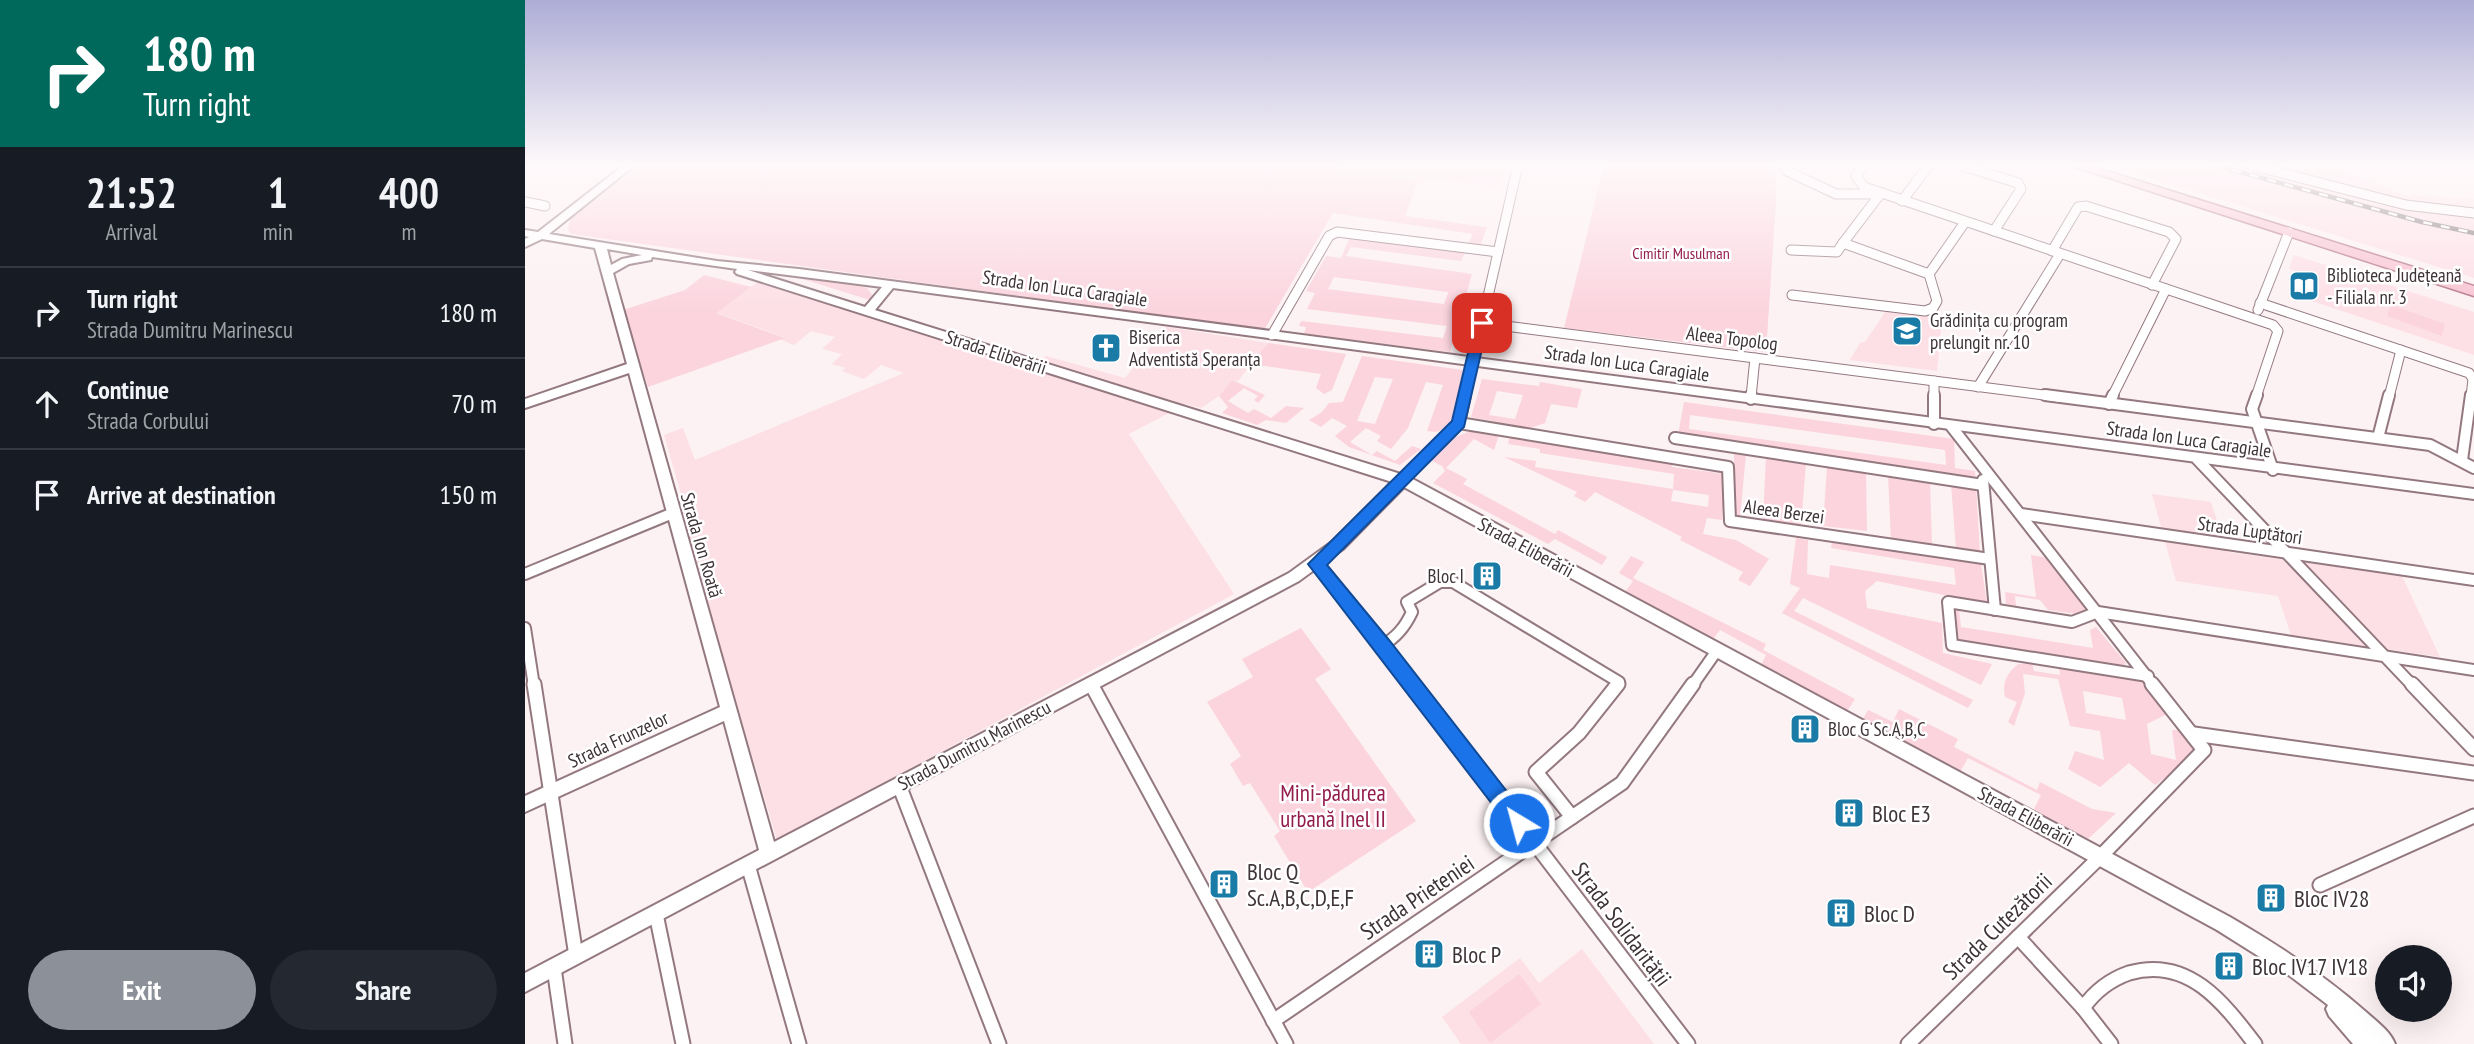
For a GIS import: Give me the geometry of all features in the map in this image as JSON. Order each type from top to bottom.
[{"type":"main road","points":[[2231,214],[2474,290]]},
{"type":"street","points":[[1402,480],[1459,423],[1507,214]]},
{"type":"street","points":[[1791,250],[1837,252],[1865,214]]},
{"type":"street","points":[[1940,214],[2273,325],[2278,331],[2252,410],[2273,470]]},
{"type":"street","points":[[1994,232],[2005,214]]},
{"type":"street","points":[[1978,387],[2056,252],[2075,214]]},
{"type":"street","points":[[2111,214],[2169,232],[2176,239],[2152,285]]},
{"type":"street","points":[[525,228],[566,215]]},
{"type":"street","points":[[525,246],[566,215]]},
{"type":"street","points":[[566,215],[564,231],[572,242]]},
{"type":"street","points":[[1929,274],[1965,222]]},
{"type":"street","points":[[1272,335],[1329,236],[1337,232],[1498,252]]},
{"type":"street","points":[[2255,319],[2289,232]]},
{"type":"street","name":"Strada Ion Luca Caragiale","points":[[525,233],[717,264],[890,284],[2273,470],[2474,494]]},
{"type":"street","points":[[525,246],[572,242]]},
{"type":"street","points":[[1843,243],[1929,274]]},
{"type":"street","name":"Strada Ion Roată","points":[[600,246],[769,854]]},
{"type":"street","points":[[606,273],[626,261],[669,256]]},
{"type":"street","name":"Strada Eliberării","points":[[717,264],[1402,480],[2101,856],[2282,957],[2331,994],[2385,1044]]},
{"type":"street","points":[[1792,295],[1925,311],[1933,308],[1937,301],[1929,274]]},
{"type":"street","points":[[868,311],[890,284]]},
{"type":"street","points":[[2109,404],[2166,289]]},
{"type":"street","points":[[2260,303],[2469,373],[2473,379],[2462,460]]},
{"type":"street","name":"Aleea Topolog","points":[[1482,323],[2430,445],[2474,468]]},
{"type":"street","points":[[2378,438],[2400,350]]},
{"type":"street","points":[[1751,399],[1755,358]]},
{"type":"street","points":[[525,404],[632,367]]},
{"type":"street","points":[[1934,381],[1934,424]]},
{"type":"street","name":"Aleea Berzei","points":[[1459,423],[1728,467],[1730,521],[1990,559]]},
{"type":"street","points":[[1951,426],[2194,734],[2474,773]]},
{"type":"street","points":[[1675,438],[1983,485]]},
{"type":"street","points":[[2197,459],[2474,749]]},
{"type":"street","points":[[1982,465],[1995,610]]},
{"type":"street","name":"Strada Dumitru Marinescu","points":[[525,983],[1317,564],[1402,480]]},
{"type":"street","points":[[525,574],[673,513]]},
{"type":"street","name":"Strada Luptători","points":[[2021,514],[2474,580]]},
{"type":"street","name":"Strada Solidarității","points":[[1317,564],[1383,645],[1688,1044]]},
{"type":"street","points":[[1383,645],[1396,638],[1407,623],[1412,612],[1407,602],[1440,582],[1453,582],[1619,682],[1579,733],[1536,772],[1572,817]]},
{"type":"street","points":[[2148,676],[1952,645],[1948,602],[2072,622],[2098,612],[2474,670]]},
{"type":"street","points":[[525,628],[576,956]]},
{"type":"street","name":"Strada Prieteniei","points":[[1273,1021],[1622,783],[1718,649]]},
{"type":"street","points":[[1091,684],[1286,1044]]},
{"type":"street","name":"Strada Frunzelor","points":[[525,804],[729,711]]},
{"type":"street","name":"Strada Cutezătorii","points":[[1908,1044],[2101,856],[2204,750],[2194,734]]},
{"type":"street","points":[[899,785],[999,1044]]},
{"type":"street","points":[[2320,885],[2474,816]]},
{"type":"street","points":[[748,865],[799,1044]]},
{"type":"street","points":[[656,914],[684,1044]]},
{"type":"street","points":[[2018,937],[2083,1008],[2111,1044]]},
{"type":"street","name":"Strada Eliberării","points":[[2282,957],[2329,1000],[2366,1044]]},
{"type":"street","points":[[2083,1008],[2099,986],[2142,967],[2174,969],[2209,992],[2234,1016],[2255,1044]]},
{"type":"street","points":[[554,968],[565,1044]]},
{"type":"shaded area","points":[[2266,214],[2474,214],[2474,278]]},
{"type":"shaded area","points":[[2294,255],[2474,312],[2474,355],[2309,300],[2317,278],[2289,269]]},
{"type":"shaded area","points":[[758,282],[1035,368],[1046,356],[1125,378],[1167,327],[1268,343],[1238,381],[1232,380],[1219,396],[1201,408],[1186,404],[1129,434],[1234,594],[777,840],[679,507],[684,504],[664,435],[683,428],[695,460],[904,373],[881,365],[864,379],[832,364],[842,354],[822,349],[835,337],[811,331],[794,345],[782,340],[784,337],[715,312]]},
{"type":"shaded area","name":"Grădinița cu program prelungit nr. 10","points":[[1886,311],[1942,318],[1937,371],[1850,360]]},
{"type":"shaded area","points":[[2152,494],[2211,502],[2227,552],[2402,576],[2440,657],[2291,635],[2278,596],[2176,581]]},
{"type":"shaded area","points":[[1582,949],[1654,1044],[1461,1044],[1442,1017],[1520,958],[1539,983]]},
{"type":"green space","points":[[577,214],[1333,214],[1264,330],[571,234],[568,230],[570,219]]},
{"type":"green space","points":[[1338,214],[1406,214],[1405,216],[1487,227],[1480,246],[1468,244],[1473,234]]},
{"type":"green space","name":"Cimitir Musulman","points":[[1592,214],[1775,214],[1766,352],[1564,328]]},
{"type":"green space","points":[[1350,237],[1466,251],[1461,261],[1351,247],[1346,256],[1472,274],[1450,352],[1304,334],[1306,327],[1299,326],[1301,321],[1443,338],[1447,326],[1307,309],[1315,293],[1306,291],[1326,256],[1341,258]],"holes":[[[1334,277],[1448,292],[1444,304],[1328,289]]]},
{"type":"green space","points":[[704,275],[751,287],[716,313],[785,338],[648,387],[623,310],[685,290]]},
{"type":"green space","points":[[799,278],[858,285],[867,288],[872,295],[870,300]]},
{"type":"green space","points":[[2391,305],[2445,324],[2442,336],[2387,316]]},
{"type":"green space","points":[[1268,343],[1346,354],[1332,390],[1324,394],[1316,388],[1321,374],[1251,364]]},
{"type":"green space","points":[[1362,356],[1463,370],[1451,426],[1436,432],[1427,431],[1443,385],[1426,382],[1408,428],[1391,449],[1377,441],[1381,436],[1366,428],[1350,442],[1372,455],[1377,451],[1395,461],[1412,446],[1421,449],[1400,465],[1349,447],[1335,436],[1347,426],[1332,418],[1321,427],[1309,420],[1322,412],[1329,403],[1343,402]],"holes":[[[1375,377],[1393,379],[1375,424],[1357,421]]]},
{"type":"green space","points":[[1482,379],[1539,386],[1540,382],[1582,389],[1577,408],[1551,404],[1545,423],[1530,428],[1471,417]],"holes":[[[1497,391],[1523,395],[1515,419],[1489,415]]]},
{"type":"green space","points":[[1232,380],[1265,395],[1258,403],[1254,400],[1258,396],[1244,388],[1228,401],[1248,413],[1254,409],[1271,418],[1286,406],[1304,408],[1286,423],[1266,420],[1257,425],[1222,413],[1228,407],[1219,396]]},
{"type":"green space","points":[[1684,402],[1954,439],[1955,468],[1975,471],[1980,552],[1956,549],[1951,484],[1930,481],[1932,546],[1891,540],[1888,475],[1866,472],[1867,531],[1823,526],[1827,467],[1806,463],[1801,525],[1763,520],[1766,457],[1746,454],[1740,518],[1734,518],[1734,450],[1678,435]],"holes":[[[1690,415],[1945,450],[1946,465],[1689,429]]]},
{"type":"green space","points":[[1478,428],[1499,435],[1494,450],[1474,439],[1446,468],[1467,479],[1463,484],[1555,534],[1558,530],[1607,557],[1602,565],[1555,539],[1548,544],[1433,483],[1445,471],[1442,466],[1430,460],[1453,438]]},
{"type":"green space","points":[[1510,436],[1672,462],[1672,467],[1725,474],[1722,520],[1707,518],[1703,534],[1736,540],[1769,559],[1750,586],[1738,580],[1743,572],[1680,540],[1682,537],[1595,492],[1585,502],[1574,496],[1577,492],[1504,457],[1536,461],[1535,467],[1673,489],[1674,474],[1540,453],[1540,449],[1508,444]],"holes":[[[1673,490],[1709,495],[1708,507],[1671,501]]]},
{"type":"green space","points":[[1796,538],[1808,540],[1807,574],[1829,578],[1830,565],[1956,585],[1954,568],[1831,548],[1832,542],[1981,564],[1987,604],[1877,581],[1865,591],[1867,608],[1942,623],[1943,653],[1992,664],[1981,685],[1803,598],[1794,611],[1973,700],[1968,708],[1782,613],[1800,588],[1790,584]]},
{"type":"green space","points":[[2031,555],[2050,558],[2084,604],[2086,612],[2076,614],[2048,610],[2040,600],[2015,596],[2016,606],[2006,604],[2005,592],[2036,597]]},
{"type":"green space","points":[[1631,556],[1644,562],[1633,578],[1766,644],[1763,650],[1855,699],[1846,713],[1760,667],[1766,655],[1720,630],[1713,639],[1625,592],[1633,581],[1619,573]]},
{"type":"green space","points":[[1952,608],[1959,609],[1961,627],[2093,648],[2090,630],[2096,627],[2126,663],[2122,668],[1956,641]]},
{"type":"green space","name":"Mini-pădurea urbană Inel II","points":[[1301,628],[1331,669],[1315,679],[1416,821],[1308,892],[1274,836],[1280,831],[1250,783],[1243,786],[1230,764],[1241,756],[1207,702],[1253,677],[1242,659]]},
{"type":"green space","points":[[2032,663],[2034,671],[2060,675],[2059,668],[2141,679],[2167,714],[2147,724],[2151,754],[2176,760],[2172,730],[2186,730],[2196,755],[2155,785],[2129,763],[2100,787],[2068,769],[2075,751],[2104,760],[2100,731],[2070,726],[2058,679],[2023,674],[2025,693],[2014,726],[2008,722],[2017,702],[2005,697],[2005,682],[2018,664]],"holes":[[[2083,691],[2122,698],[2126,720],[2086,713]]]},
{"type":"green space","points":[[1899,709],[1958,739],[1954,747],[2037,790],[2040,782],[2092,809],[2116,813],[2088,839],[2033,811],[2041,795],[1968,758],[1960,772],[1863,719],[1868,710],[1893,722]]},
{"type":"green space","points":[[1519,974],[1541,1004],[1490,1043],[1469,1012]]},
{"type":"railway","points":[[2392,214],[2474,233]]},
{"type":"place","name":"Biblioteca Județeană - Filiala nr. 3","points":[[2304,286]]},
{"type":"place","name":"Grădinița cu program prelungit nr. 10","points":[[1907,331]]},
{"type":"place","name":"Biserica Adventistă Speranța","points":[[1106,348]]},
{"type":"place","name":"Bloc I","points":[[1487,576]]},
{"type":"place","name":"Bloc G Sc.A,B,C","points":[[1805,729]]},
{"type":"place","name":"Bloc E3","points":[[1849,813]]},
{"type":"place","name":"Bloc Q Sc.A,B,C,D,E,F","points":[[1224,884]]},
{"type":"place","name":"Bloc IV28","points":[[2271,898]]},
{"type":"place","name":"Bloc D","points":[[1841,913]]},
{"type":"place","name":"Bloc P","points":[[1429,954]]},
{"type":"place","name":"Bloc IV17 IV18","points":[[2229,966]]},
{"type":"route","points":[[1482,323],[1459,423],[1317,564],[1383,645],[1519,823]]}]
